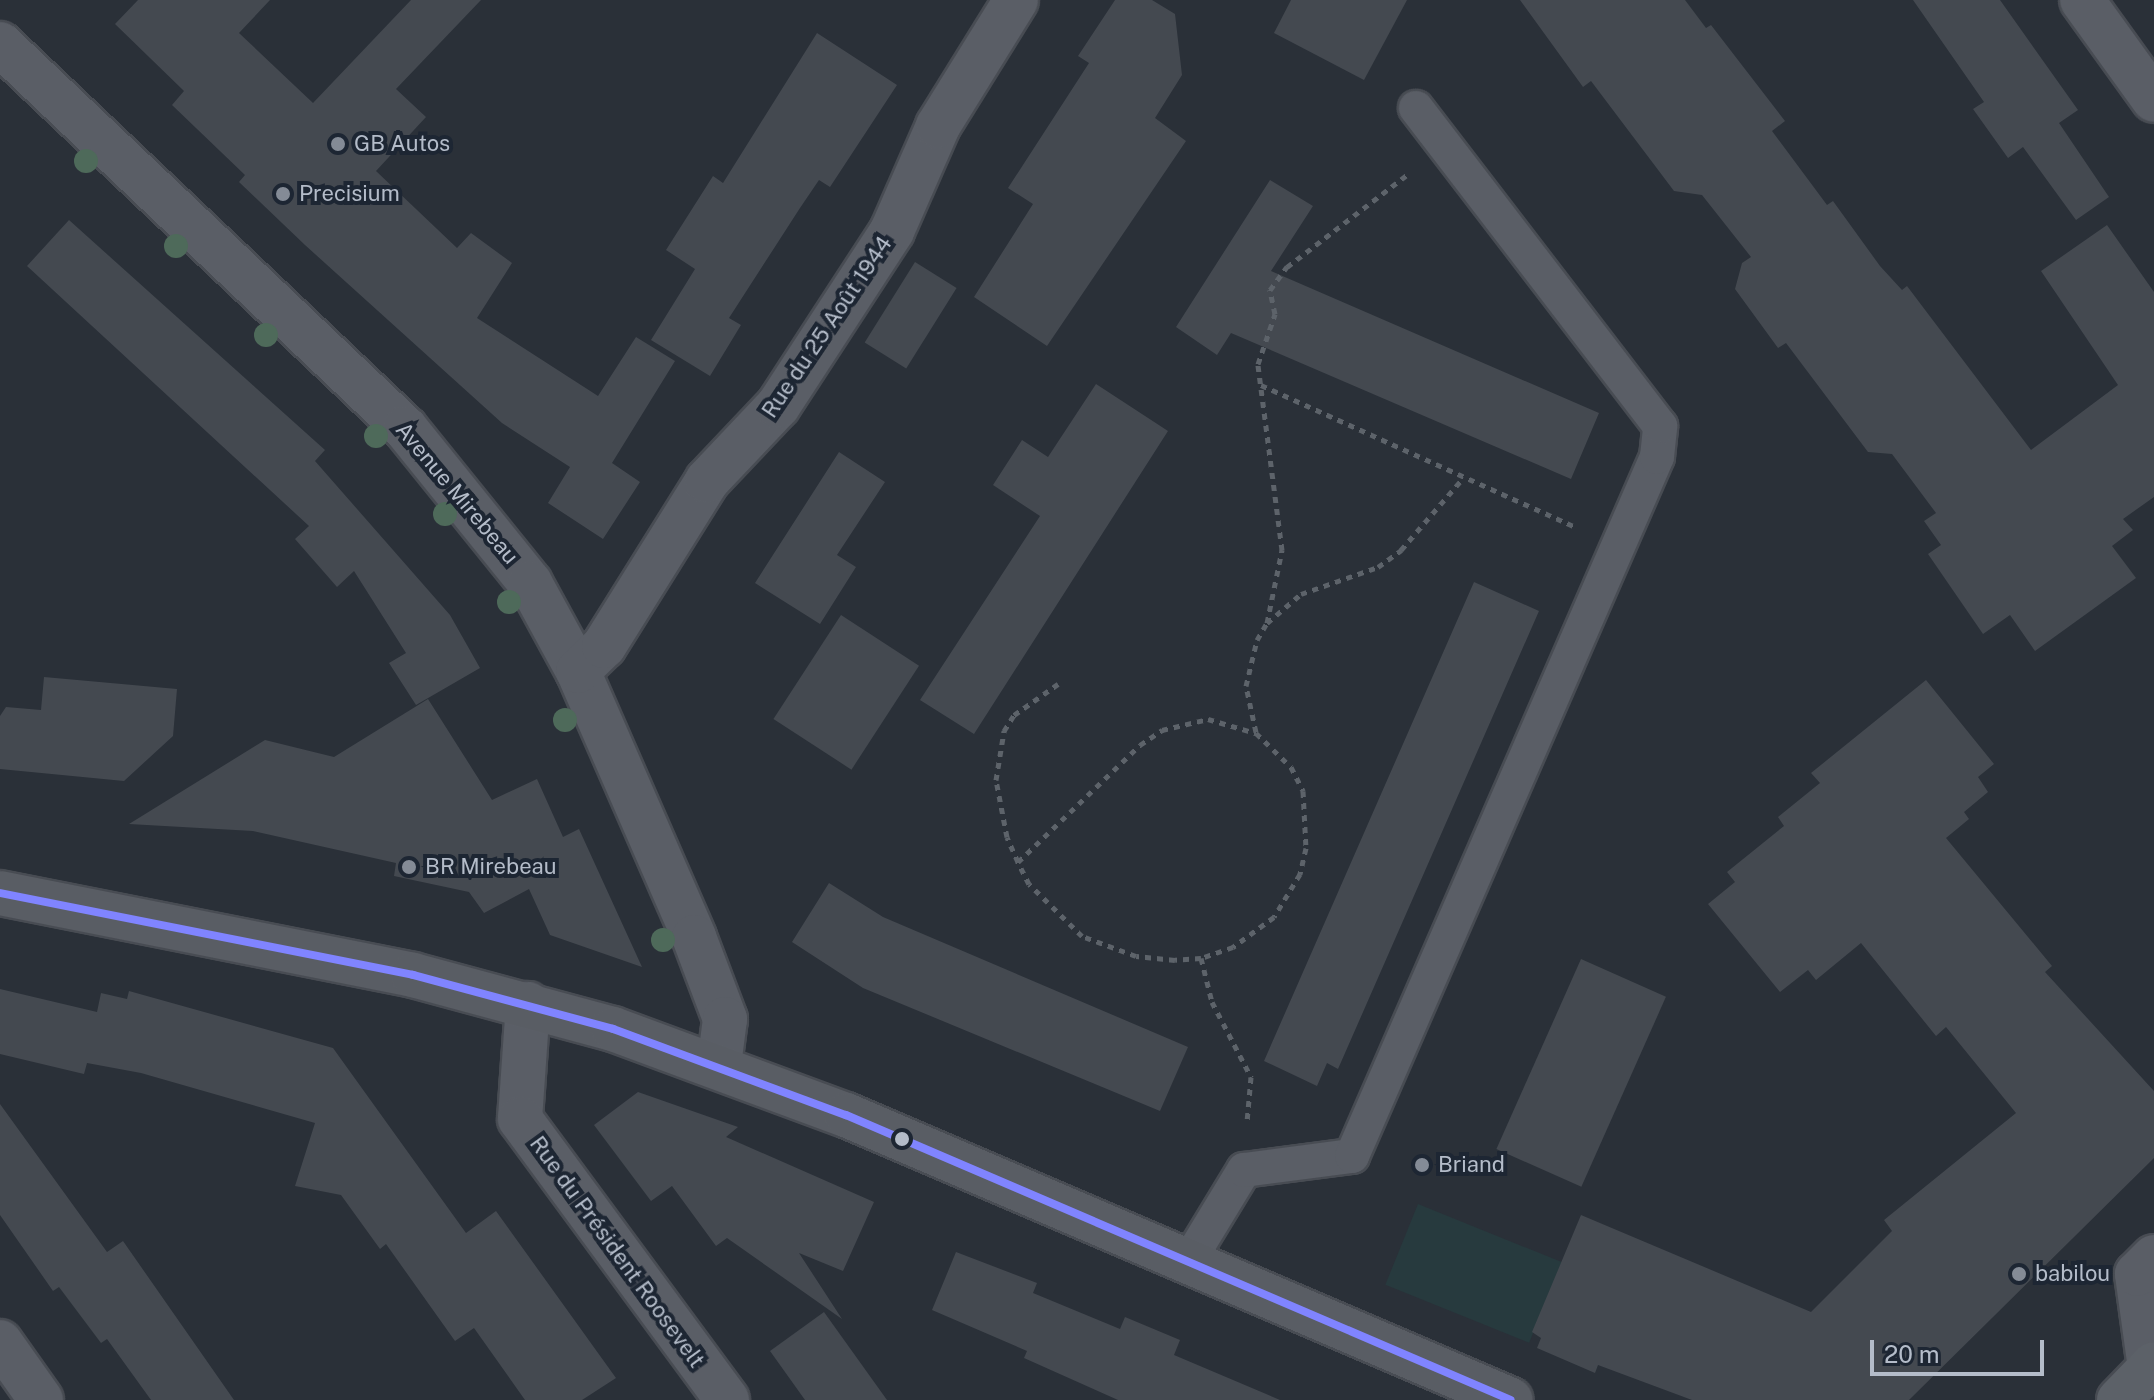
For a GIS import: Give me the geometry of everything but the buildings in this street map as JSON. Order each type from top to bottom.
[{"type":"main road","points":[[2119,1400],[2152,1366]]},
{"type":"street","points":[[2082,0],[2154,100]]},
{"type":"street","name":"Rue du 25 Août 1944","points":[[578,671],[604,646],[707,481],[778,406],[892,231],[938,126],[1004,4]]},
{"type":"street","name":"Avenue Mirebeau","points":[[0,44],[405,428],[530,583],[578,671],[725,1019],[719,1065]]},
{"type":"street","points":[[0,893],[398,972],[528,1004],[719,1065],[1511,1400]]},
{"type":"street","name":"Rue du Président Roosevelt","points":[[528,1004],[520,1119],[727,1400]]},
{"type":"street","points":[[2152,1366],[2137,1274],[2154,1257]]},
{"type":"street","points":[[0,1342],[41,1400]]},
{"type":"lane","points":[[1188,1262],[1244,1170],[1352,1156],[1657,457],[1660,426],[1416,108]]},
{"type":"path","points":[[1256,733],[1246,686],[1253,652],[1267,623],[1282,534],[1258,364],[1275,314],[1270,290],[1274,279],[1445,145]]},
{"type":"path","points":[[1260,385],[1617,546]]},
{"type":"path","points":[[1267,623],[1301,594],[1378,567],[1401,550],[1464,477]]},
{"type":"path","points":[[1018,862],[1162,730],[1208,719],[1256,733],[1278,750],[1303,791],[1308,820],[1300,874],[1274,917],[1233,947],[1201,958],[1136,956],[1082,936],[1041,899],[1018,862],[999,804],[999,754],[1014,715],[1058,684]]},
{"type":"path","points":[[1201,958],[1212,1002],[1251,1077],[1244,1170]]},
{"type":"green space","points":[[1418,1204],[1562,1262],[1529,1343],[1385,1285]]},
{"type":"transit line","points":[[0,893],[413,975],[613,1029],[846,1115],[1511,1400]]},
{"type":"place","name":"GB Autos","points":[[338,144]]},
{"type":"place","name":"Precisium","points":[[283,194]]},
{"type":"place","name":"BR Mirebeau","points":[[409,867]]},
{"type":"place","name":"Briand","points":[[1422,1165]]},
{"type":"place","name":"babilou","points":[[2019,1274]]}]
